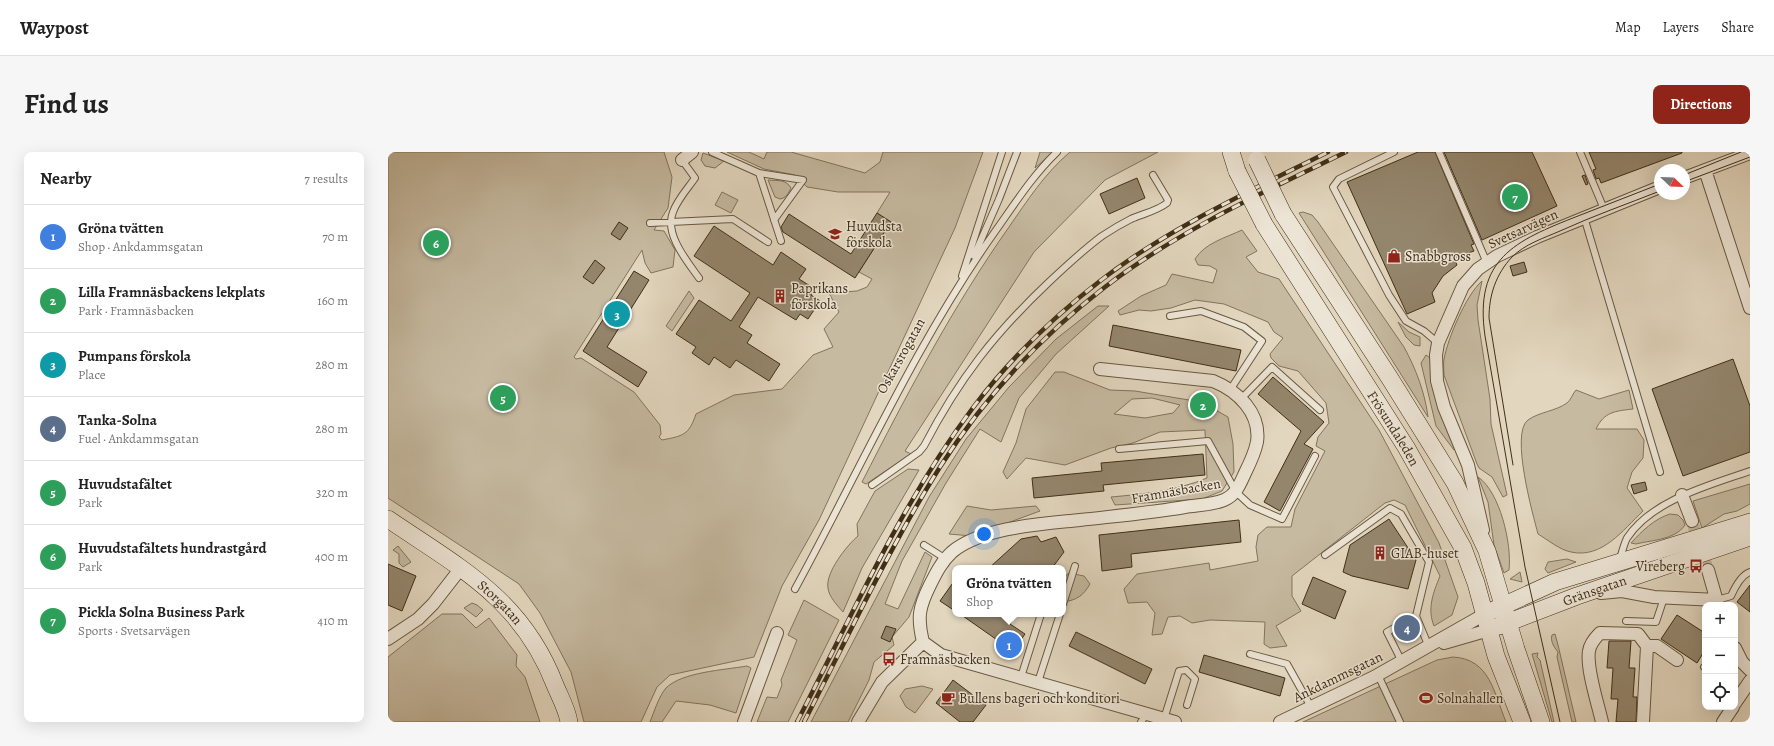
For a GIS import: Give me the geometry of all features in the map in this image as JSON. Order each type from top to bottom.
[{"type":"main road","name":"Frösundaleden","points":[[1231,152],[1237,171],[1264,224],[1366,382],[1436,498],[1463,548],[1487,622],[1496,656],[1522,722]]},
{"type":"main road","name":"Frösundaleden","points":[[1256,156],[1283,214],[1456,483],[1487,551],[1508,622],[1541,722]]},
{"type":"main road","points":[[1719,532],[1730,519],[1750,510]]},
{"type":"main road","name":"Storgatan","points":[[388,519],[461,568],[491,591],[516,616],[532,638],[550,672],[569,722]]},
{"type":"main road","name":"Gränsgatan","points":[[1487,622],[1503,606],[1550,583],[1750,522]]},
{"type":"main road","name":"Gränsgatan","points":[[1487,622],[1508,622],[1577,596],[1750,537]]},
{"type":"street","points":[[682,160],[692,152]]},
{"type":"street","points":[[1690,176],[1750,153]]},
{"type":"street","points":[[1705,170],[1750,308]]},
{"type":"street","name":"Svetsarvägen","points":[[1487,551],[1468,465],[1444,407],[1437,381],[1436,355],[1438,343],[1463,286],[1468,278],[1487,263],[1510,250],[1584,217],[1654,189]]},
{"type":"street","name":"Framnäsbacken","points":[[923,642],[918,617],[922,601],[939,567],[953,552],[974,540],[1011,528],[1160,512],[1222,501],[1236,492],[1253,455],[1258,432],[1254,416],[1250,408],[1230,390],[1212,382],[1100,369]]},
{"type":"street","points":[[1682,495],[1692,520]]},
{"type":"street","points":[[388,639],[418,619],[433,604],[461,568]]},
{"type":"street","points":[[1708,570],[1718,602]]},
{"type":"street","points":[[1577,596],[1622,591],[1664,598],[1707,602]]},
{"type":"street","name":"Ankdammsgatan","points":[[1280,722],[1378,675],[1429,647],[1487,622]]},
{"type":"street","points":[[744,722],[777,632]]},
{"type":"street","points":[[1602,722],[1588,662],[1589,650],[1594,640],[1600,634],[1638,634],[1645,642],[1657,646],[1677,660]]},
{"type":"street","points":[[858,722],[882,682],[923,642],[941,655],[1038,682],[1144,718],[1169,721]]},
{"type":"street","points":[[1643,722],[1645,642]]},
{"type":"street","points":[[1738,655],[1742,662],[1750,670]]},
{"type":"street","points":[[1738,699],[1750,681]]},
{"type":"street","points":[[1723,722],[1730,710]]},
{"type":"lane","points":[[712,152],[759,173],[803,180],[774,220]]},
{"type":"lane","points":[[959,284],[1002,152]]},
{"type":"lane","points":[[959,284],[990,221],[1016,152]]},
{"type":"lane","name":"Oskarsrogatan","points":[[795,589],[884,418],[959,284],[1018,198],[1041,168],[1057,152]]},
{"type":"lane","points":[[1394,152],[1339,179],[1333,186],[1389,295],[1406,321],[1424,331],[1438,343]]},
{"type":"lane","points":[[1439,152],[1487,263]]},
{"type":"lane","points":[[1580,152],[1604,209]]},
{"type":"lane","points":[[682,160],[695,178],[673,212],[671,223],[673,236],[679,248],[699,278]]},
{"type":"lane","points":[[759,173],[781,240]]},
{"type":"lane","points":[[872,485],[922,449],[953,394],[976,362],[1002,328],[1041,290],[1080,253],[1103,236],[1130,220],[1167,203],[1168,200],[1153,175]]},
{"type":"lane","points":[[1584,217],[1660,472]]},
{"type":"lane","points":[[650,223],[733,220],[768,242]]},
{"type":"lane","points":[[1170,316],[1201,311],[1244,327],[1262,341],[1230,390]]},
{"type":"lane","points":[[1240,399],[1272,367],[1320,410]]},
{"type":"lane","points":[[1119,449],[1208,441],[1236,492],[1250,505],[1282,519],[1315,456]]},
{"type":"lane","points":[[1619,562],[1627,539],[1643,521],[1682,495],[1750,470]]},
{"type":"lane","points":[[1325,555],[1390,508],[1401,514],[1429,562],[1416,616],[1429,647]]},
{"type":"lane","points":[[924,545],[946,559]]},
{"type":"lane","points":[[1066,594],[1075,566]]},
{"type":"lane","points":[[1720,602],[1731,596],[1741,579],[1750,572]]},
{"type":"lane","points":[[1626,621],[1656,622],[1664,598]]},
{"type":"lane","points":[[1402,662],[1387,632],[1416,616]]},
{"type":"lane","points":[[1021,678],[1040,617]]},
{"type":"lane","points":[[1038,682],[1059,617]]},
{"type":"lane","points":[[1250,654],[1286,664],[1311,707]]},
{"type":"lane","points":[[1169,721],[1179,671],[1186,670],[1195,679],[1187,705]]},
{"type":"lane","points":[[1378,675],[1400,722]]},
{"type":"shaded area","points":[[388,152],[664,152],[672,177],[668,208],[654,230],[664,231],[675,250],[673,267],[651,273],[645,263],[642,250],[574,357],[576,359],[581,358],[634,392],[660,425],[661,434],[659,437],[662,440],[680,436],[691,426],[696,414],[734,395],[782,389],[813,355],[833,347],[824,329],[839,312],[829,293],[857,291],[867,287],[872,279],[859,272],[891,222],[877,213],[890,192],[838,192],[807,187],[795,175],[764,169],[727,152],[749,152],[764,159],[767,152],[791,152],[865,173],[880,162],[883,152],[983,152],[955,228],[819,520],[782,586],[754,657],[670,675],[657,687],[641,722],[584,722],[571,672],[540,613],[519,584],[388,498]]},
{"type":"shaded area","points":[[1040,152],[1053,152],[1035,168]]},
{"type":"shaded area","points":[[1070,152],[1158,152],[1105,180],[1034,252],[905,451],[911,454],[866,484],[862,482],[913,384],[968,289],[1037,188],[1052,169]]},
{"type":"shaded area","points":[[703,153],[724,161],[715,168],[705,166],[701,160]]},
{"type":"shaded area","points":[[768,180],[787,183],[791,188],[784,198],[780,199],[775,197]]},
{"type":"shaded area","points":[[722,192],[738,200],[731,213],[715,205]]},
{"type":"shaded area","points":[[1303,212],[1312,215],[1318,222],[1404,347],[1419,381],[1425,399],[1428,417],[1299,213]]},
{"type":"shaded area","points":[[1242,230],[1257,251],[1246,257],[1258,272],[1279,279],[1379,430],[1439,543],[1458,597],[1452,615],[1434,626],[1431,607],[1433,595],[1440,576],[1405,505],[1394,500],[1385,503],[1292,576],[1292,596],[1301,611],[1276,626],[1287,646],[1270,648],[1264,644],[1265,622],[1210,620],[1192,623],[1180,616],[1168,617],[1162,634],[1152,635],[1155,613],[1147,602],[1128,603],[1124,589],[1137,574],[1209,563],[1210,570],[1258,561],[1256,547],[1258,535],[1267,527],[1291,527],[1295,509],[1325,451],[1316,446],[1318,437],[1329,423],[1326,403],[1298,371],[1279,366],[1271,358],[1270,354],[1283,338],[1274,332],[1268,322],[1224,304],[1195,300],[1171,308],[1151,311],[1139,310],[1120,315],[1118,311],[1141,296],[1166,285],[1172,274],[1213,283],[1217,270],[1210,266],[1198,265],[1195,259],[1199,253],[1210,245],[1222,238]]},
{"type":"shaded area","points":[[1482,281],[1477,305],[1478,320],[1490,399],[1491,424],[1507,495],[1503,497],[1492,477],[1479,468],[1477,464],[1444,375],[1444,359],[1446,350],[1458,317],[1470,296]]},
{"type":"shaded area","points":[[689,291],[694,298],[672,331],[666,326]]},
{"type":"shaded area","points":[[1098,306],[1109,306],[1056,354],[1019,398],[1001,442],[980,429],[946,483],[902,561],[885,604],[898,609],[925,552],[932,557],[909,617],[892,637],[894,645],[874,662],[869,680],[848,722],[811,722],[929,497],[966,439],[1009,387],[1056,339]]},
{"type":"shaded area","points":[[1398,322],[1409,332],[1420,337],[1420,346],[1414,345],[1406,337]]},
{"type":"shaded area","points":[[1426,355],[1433,360],[1458,447],[1454,450],[1436,426],[1421,363]]},
{"type":"shaded area","points":[[1055,372],[1064,372],[1110,390],[1135,391],[1195,401],[1196,397],[1213,401],[1212,408],[1228,417],[1233,444],[1234,472],[1222,491],[1202,499],[1115,505],[1111,497],[1172,489],[1207,478],[1205,430],[1160,432],[1133,443],[1111,448],[1065,465],[1026,458],[1007,479],[1003,472],[1016,443],[1026,409]],"holes":[[[1152,398],[1180,405],[1173,413],[1145,418],[1114,414],[1132,399]]]},
{"type":"shaded area","points":[[1576,390],[1599,399],[1629,390],[1633,409],[1611,413],[1599,423],[1596,429],[1637,429],[1644,440],[1643,458],[1632,472],[1627,488],[1643,511],[1611,541],[1593,551],[1582,553],[1571,552],[1563,549],[1538,534],[1524,475],[1521,441],[1523,428],[1528,420],[1537,415],[1563,406],[1570,400]]},
{"type":"shaded area","points":[[908,469],[919,470],[862,568],[843,612],[830,595],[828,588],[828,582],[833,567],[843,552],[858,536],[857,524],[875,491]]},
{"type":"shaded area","points":[[1478,477],[1486,484],[1493,494],[1503,519],[1509,547],[1509,570],[1504,573],[1494,545],[1488,502]]},
{"type":"shaded area","points":[[1750,484],[1750,504],[1737,511],[1724,514],[1702,528],[1693,501]]},
{"type":"shaded area","points":[[967,506],[991,510],[1036,506],[1040,511],[972,536],[949,534]]},
{"type":"shaded area","points":[[1670,514],[1678,515],[1683,520],[1685,525],[1681,530],[1663,539],[1636,544],[1631,543],[1654,522]]},
{"type":"shaded area","points":[[398,546],[411,562],[403,567],[399,563],[399,554],[393,550]]},
{"type":"shaded area","points":[[1567,559],[1576,562],[1548,573],[1545,569],[1548,562]]},
{"type":"shaded area","points":[[1520,572],[1522,582],[1510,579]]},
{"type":"shaded area","points":[[1069,573],[1084,576],[1090,584],[1085,592],[1079,597],[1066,601],[1066,576]]},
{"type":"shaded area","points":[[804,600],[839,620],[788,722],[757,722],[767,697],[777,698],[782,685],[781,680],[797,640],[788,635]]},
{"type":"shaded area","points":[[472,603],[483,610],[476,617],[464,608]]},
{"type":"shaded area","points":[[442,614],[462,614],[476,628],[489,618],[517,655],[516,666],[525,677],[540,722],[388,722],[388,657]]},
{"type":"shaded area","points":[[1555,634],[1576,722],[1572,722],[1557,657],[1558,652],[1552,642],[1552,635]]},
{"type":"shaded area","points":[[1538,653],[1537,657],[1540,660],[1554,722],[1552,722],[1532,654]]},
{"type":"shaded area","name":"Solnahallen","points":[[1453,657],[1465,659],[1475,664],[1483,671],[1494,689],[1506,722],[1303,722],[1437,660]]},
{"type":"shaded area","points":[[747,666],[751,668],[736,713],[710,705],[676,701],[662,722],[650,722],[661,695],[666,688],[673,683],[682,678],[704,672]]},
{"type":"shaded area","points":[[922,686],[933,689],[915,713],[906,707],[900,696],[905,689]]},
{"type":"building","points":[[1418,152],[1435,152],[1474,244],[1471,245],[1474,251],[1454,258],[1457,265],[1443,276],[1432,293],[1435,302],[1407,314],[1347,182]]},
{"type":"building","points":[[1444,152],[1532,152],[1557,206],[1482,240]]},
{"type":"building","points":[[1589,152],[1682,153],[1601,183],[1599,178],[1596,179],[1593,170],[1596,169]]},
{"type":"building","points":[[1585,175],[1588,184],[1586,185],[1582,176]]},
{"type":"building","points":[[1137,178],[1145,198],[1109,214],[1100,194]]},
{"type":"building","points":[[877,213],[891,222],[855,278],[783,232],[781,227],[789,214],[851,254]]},
{"type":"building","points":[[619,222],[628,228],[620,240],[611,234]]},
{"type":"building","name":"Paprikans förskola","points":[[714,226],[773,265],[781,252],[806,269],[799,279],[815,289],[811,295],[820,301],[808,319],[800,314],[796,320],[758,297],[739,327],[752,335],[747,343],[780,364],[769,381],[736,360],[730,368],[714,357],[709,365],[692,353],[696,347],[676,334],[699,300],[731,321],[750,293],[694,256]]},
{"type":"building","points":[[595,260],[605,268],[593,284],[583,277]]},
{"type":"building","points":[[1524,262],[1527,272],[1513,276],[1510,266]]},
{"type":"building","points":[[634,271],[649,280],[607,347],[647,372],[638,387],[583,351]]},
{"type":"building","points":[[1113,325],[1241,350],[1236,371],[1109,346]]},
{"type":"building","points":[[1733,359],[1750,406],[1750,452],[1683,476],[1652,389]]},
{"type":"building","points":[[1273,377],[1324,422],[1304,444],[1313,449],[1280,511],[1264,502],[1301,431],[1258,394]]},
{"type":"building","points":[[1203,454],[1205,475],[1103,485],[1104,491],[1034,498],[1032,478],[1102,471],[1101,463]]},
{"type":"building","points":[[1645,482],[1647,490],[1634,494],[1631,485]]},
{"type":"building","name":"GIAB-huset","points":[[1389,519],[1416,560],[1408,589],[1352,576],[1343,572],[1350,545]]},
{"type":"building","points":[[1239,520],[1241,542],[1131,554],[1132,567],[1102,571],[1099,535]]},
{"type":"building","points":[[1037,536],[1041,542],[1056,537],[1064,552],[1054,565],[992,565],[1021,539]]},
{"type":"building","points":[[388,564],[416,576],[402,611],[388,605]]},
{"type":"building","points":[[1313,577],[1346,591],[1335,619],[1302,604]]},
{"type":"building","points":[[952,584],[952,609],[940,601]]},
{"type":"building","points":[[1750,585],[1750,612],[1737,602]]},
{"type":"building","points":[[1406,614],[1407,616],[1396,622],[1395,620]]},
{"type":"building","points":[[1677,615],[1702,631],[1702,655],[1697,663],[1661,639]]},
{"type":"building","points":[[964,617],[1015,617],[1010,624],[1025,634],[1013,651]]},
{"type":"building","points":[[1411,624],[1415,631],[1403,636],[1400,630]]},
{"type":"building","points":[[886,626],[896,629],[890,642],[881,638]]},
{"type":"building","points":[[1076,632],[1152,669],[1145,684],[1069,646]]},
{"type":"building","points":[[1609,641],[1631,641],[1629,668],[1635,668],[1633,697],[1637,697],[1636,722],[1616,722],[1618,699],[1611,699],[1613,668],[1607,668]]},
{"type":"building","points":[[1204,655],[1285,678],[1280,696],[1199,672]]},
{"type":"building","points":[[953,680],[986,705],[973,722],[960,722],[936,703]]},
{"type":"tunnel","points":[[1692,521],[1708,570]]},
{"type":"tram line","points":[[1690,173],[1741,152]]},
{"type":"tram line","points":[[1690,180],[1750,157]]},
{"type":"tram line","points":[[1560,722],[1525,567],[1485,336],[1483,310],[1486,288],[1493,271],[1503,256],[1535,234],[1654,186]]},
{"type":"tram line","points":[[1513,465],[1489,318],[1490,301],[1494,285],[1502,270],[1512,257],[1517,252],[1529,245],[1585,220],[1654,193]]},
{"type":"railway","points":[[797,722],[899,522],[946,446],[972,409],[1000,374],[1048,325],[1082,295],[1126,262],[1153,244],[1211,211],[1328,152]]},
{"type":"railway","points":[[804,722],[869,593],[921,498],[940,467],[975,417],[1015,370],[1081,306],[1133,267],[1192,230],[1284,182],[1346,152]]},
{"type":"place","name":"Pickla Solna Business Park","points":[[1515,197]]},
{"type":"place","name":"Huvudsta förskola","points":[[835,234]]},
{"type":"place","name":"Huvudstafältets hundrastgård","points":[[436,243]]},
{"type":"place","name":"Snabbgross","points":[[1394,256]]},
{"type":"place","name":"Paprikans förskola","points":[[780,296]]},
{"type":"place","name":"Pumpans förskola","points":[[617,314]]},
{"type":"place","name":"Huvudstafältet","points":[[503,398]]},
{"type":"place","name":"Lilla Framnäsbackens lekplats","points":[[1203,405]]},
{"type":"place","name":"GIAB-huset","points":[[1380,553]]},
{"type":"place","name":"Vireberg","points":[[1696,566]]},
{"type":"place","name":"Tanka-Solna","points":[[1407,628]]},
{"type":"place","name":"Gröna tvätten","points":[[1009,645]]},
{"type":"place","name":"Framnäsbacken","points":[[889,659]]},
{"type":"place","name":"Bullens bageri och konditori","points":[[948,698]]},
{"type":"place","name":"Solnahallen","points":[[1426,698]]}]
